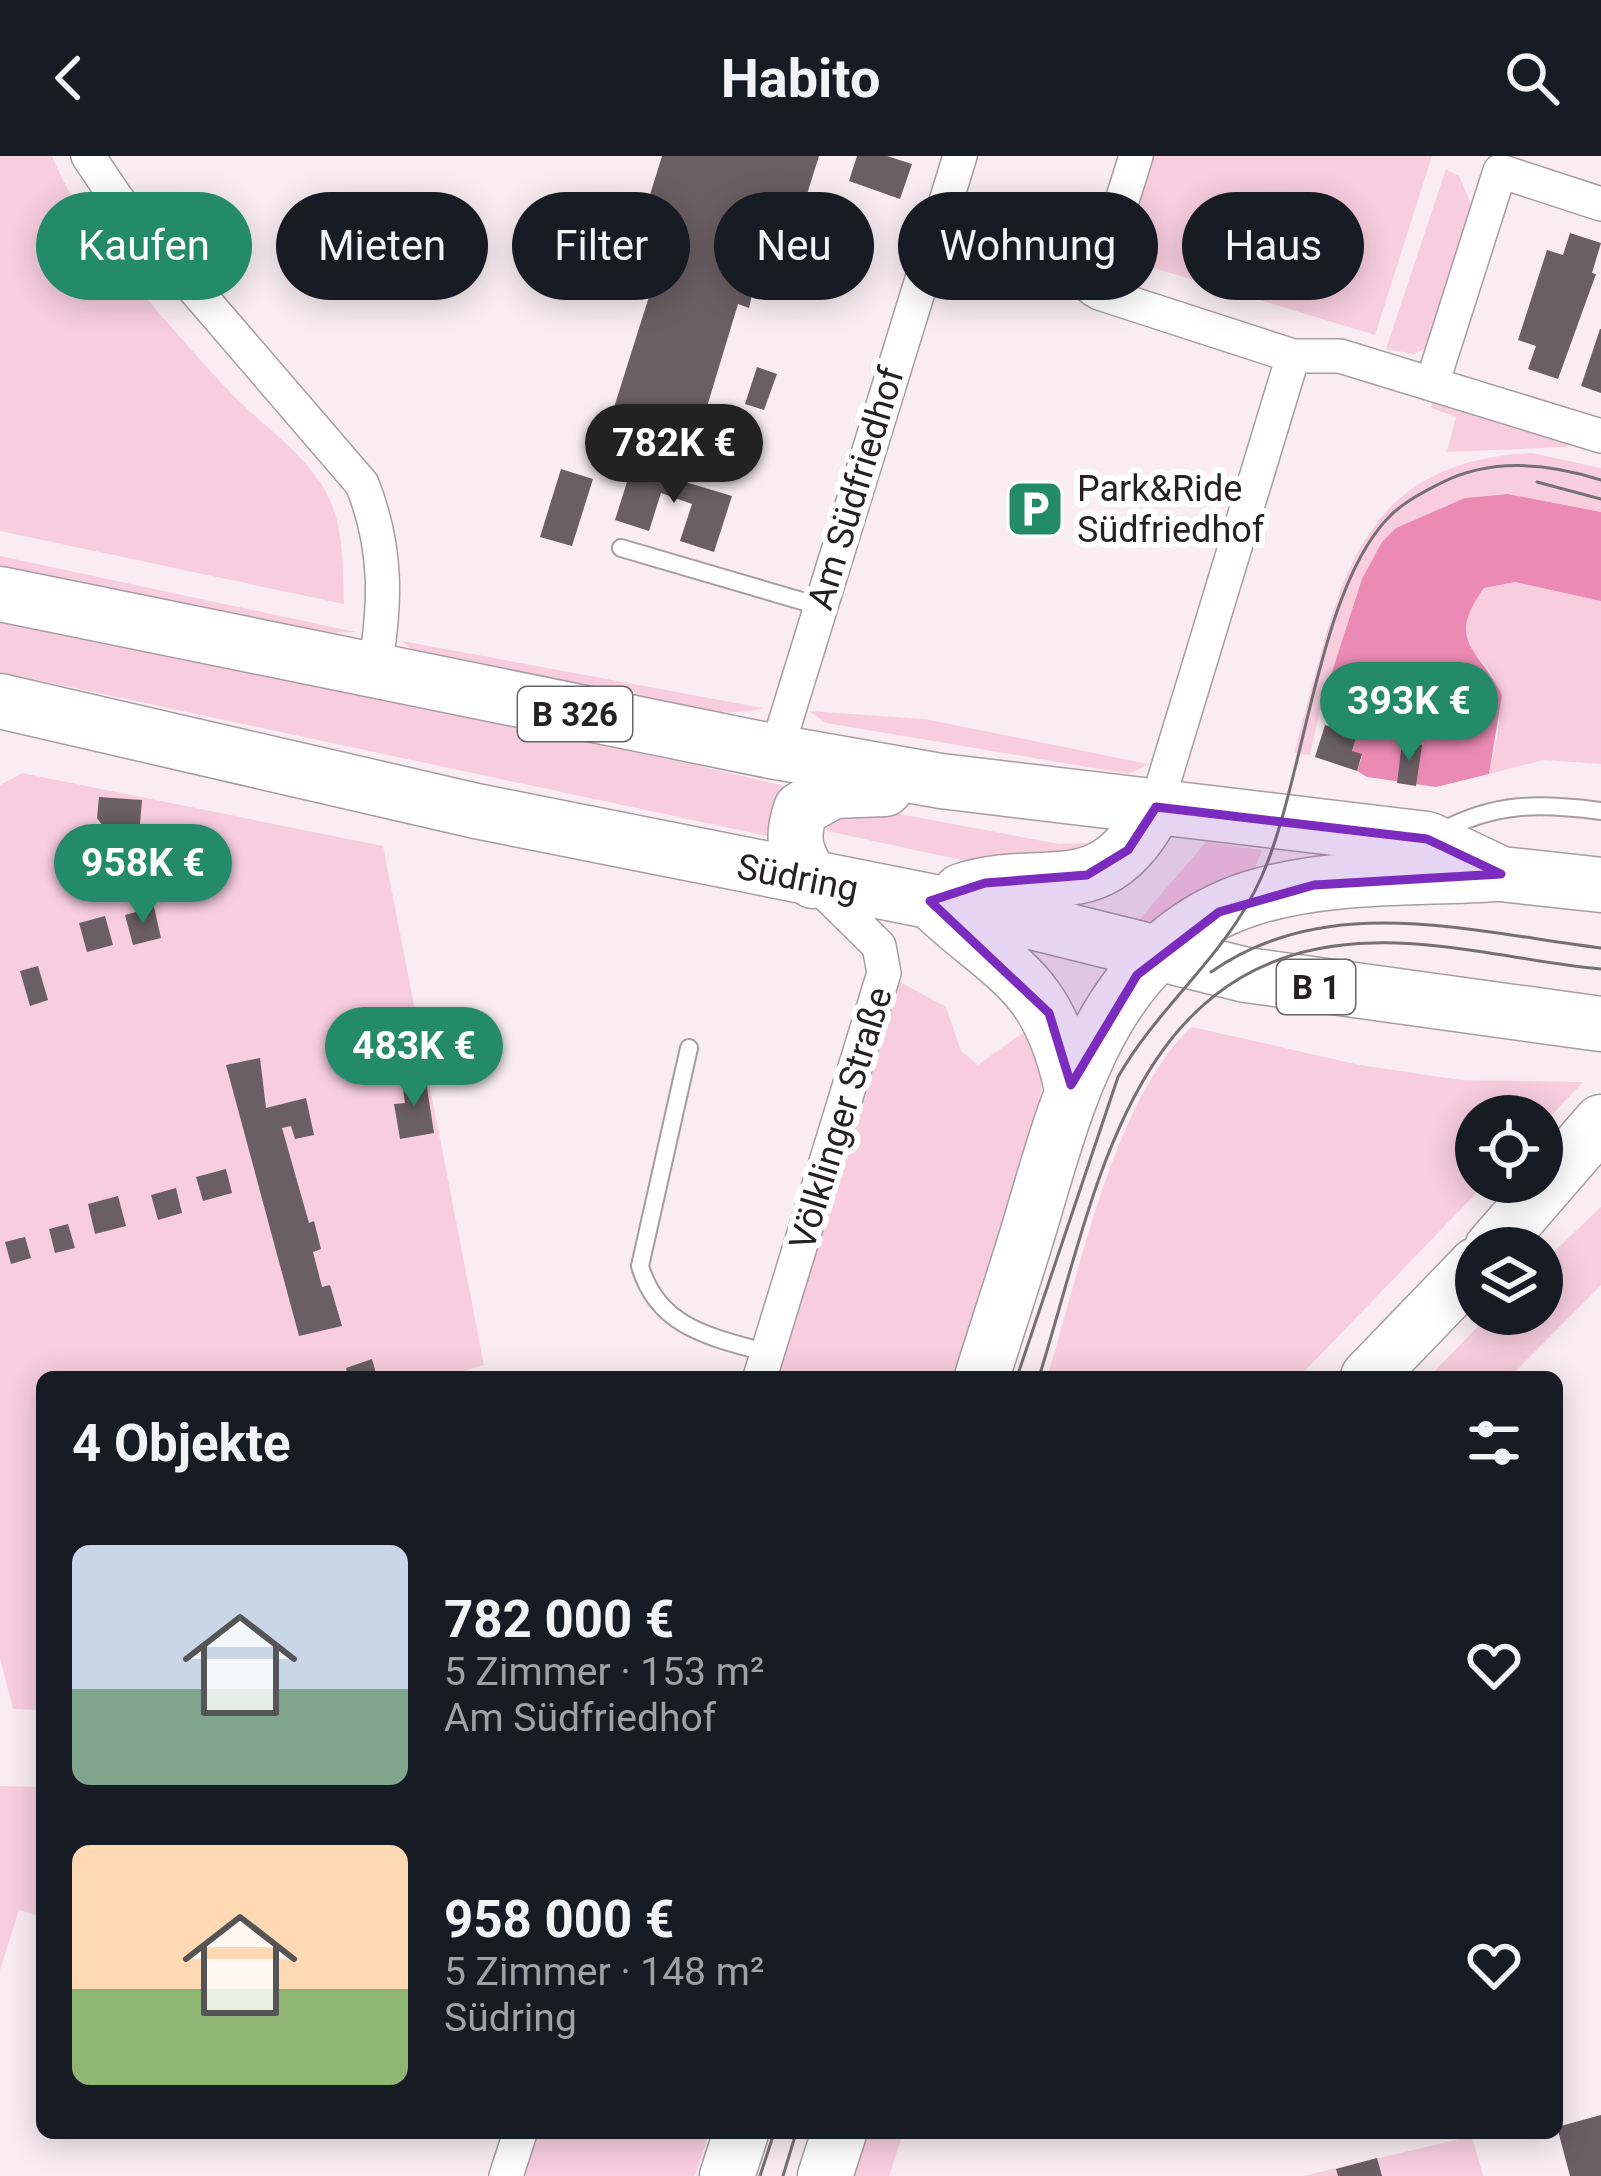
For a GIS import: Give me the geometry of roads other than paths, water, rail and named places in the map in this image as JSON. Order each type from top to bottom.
[{"type":"main road","name":"B 326","points":[[0,594],[374,674],[940,781],[1427,839],[1501,874]]},
{"type":"main road","name":"Südring","points":[[0,701],[629,842],[930,901],[1158,952],[1204,967],[1345,992],[1601,1024]]},
{"type":"main road","points":[[813,881],[795,854],[793,832],[802,809],[833,791],[940,781]]},
{"type":"main road","points":[[930,901],[985,883],[1025,884],[1087,875],[1128,850],[1156,806]]},
{"type":"main road","points":[[984,1371],[1071,1085],[1108,1013],[1158,952],[1219,912],[1252,898],[1313,884],[1501,874],[1601,885]]},
{"type":"main road","points":[[930,901],[1035,993],[1060,1035],[1071,1085]]},
{"type":"main road","points":[[1511,1227],[1601,1122]]},
{"type":"main road","points":[[1515,1227],[1601,1165]]},
{"type":"main road","points":[[1374,1371],[1455,1287]]},
{"type":"main road","points":[[728,2176],[739,2139]]},
{"type":"main road","points":[[825,2176],[837,2139]]},
{"type":"street","points":[[88,156],[117,199],[362,484],[375,518],[386,584],[374,674]]},
{"type":"street","name":"Am Südfriedhof","points":[[948,192],[960,156]]},
{"type":"street","points":[[1125,192],[1136,156]]},
{"type":"street","points":[[1433,382],[1492,164],[1601,204]]},
{"type":"street","name":"Am Südfriedhof","points":[[776,752],[914,300]]},
{"type":"street","points":[[1124,300],[1293,356],[1340,356],[1601,436]]},
{"type":"street","points":[[1156,806],[1293,356]]},
{"type":"street","name":"Völklinger Straße","points":[[764,1365],[884,973],[879,946],[813,881]]},
{"type":"street","points":[[506,2176],[518,2139]]},
{"type":"lane","points":[[621,548],[819,606]]},
{"type":"lane","points":[[1427,839],[1478,811],[1503,806],[1601,811]]},
{"type":"lane","points":[[689,1048],[640,1266],[648,1295],[666,1315],[764,1365]]},
{"type":"tram line","points":[[1019,1371],[1118,1077],[1230,931],[1261,878],[1328,639],[1364,551],[1400,507],[1427,490],[1480,469],[1520,465],[1601,480]]},
{"type":"tram line","points":[[1537,482],[1601,499]]},
{"type":"tram line","points":[[1211,972],[1256,947],[1303,931],[1352,924],[1451,927],[1601,948]]},
{"type":"tram line","points":[[1041,1371],[1081,1232],[1136,1093],[1175,1034],[1226,987],[1291,956],[1373,943],[1430,945],[1601,969]]},
{"type":"tram line","points":[[760,2176],[772,2139]]},
{"type":"tram line","points":[[783,2176],[794,2139]]},
{"type":"place","name":"Park&Ride Südfriedhof","points":[[1035,509]]}]
